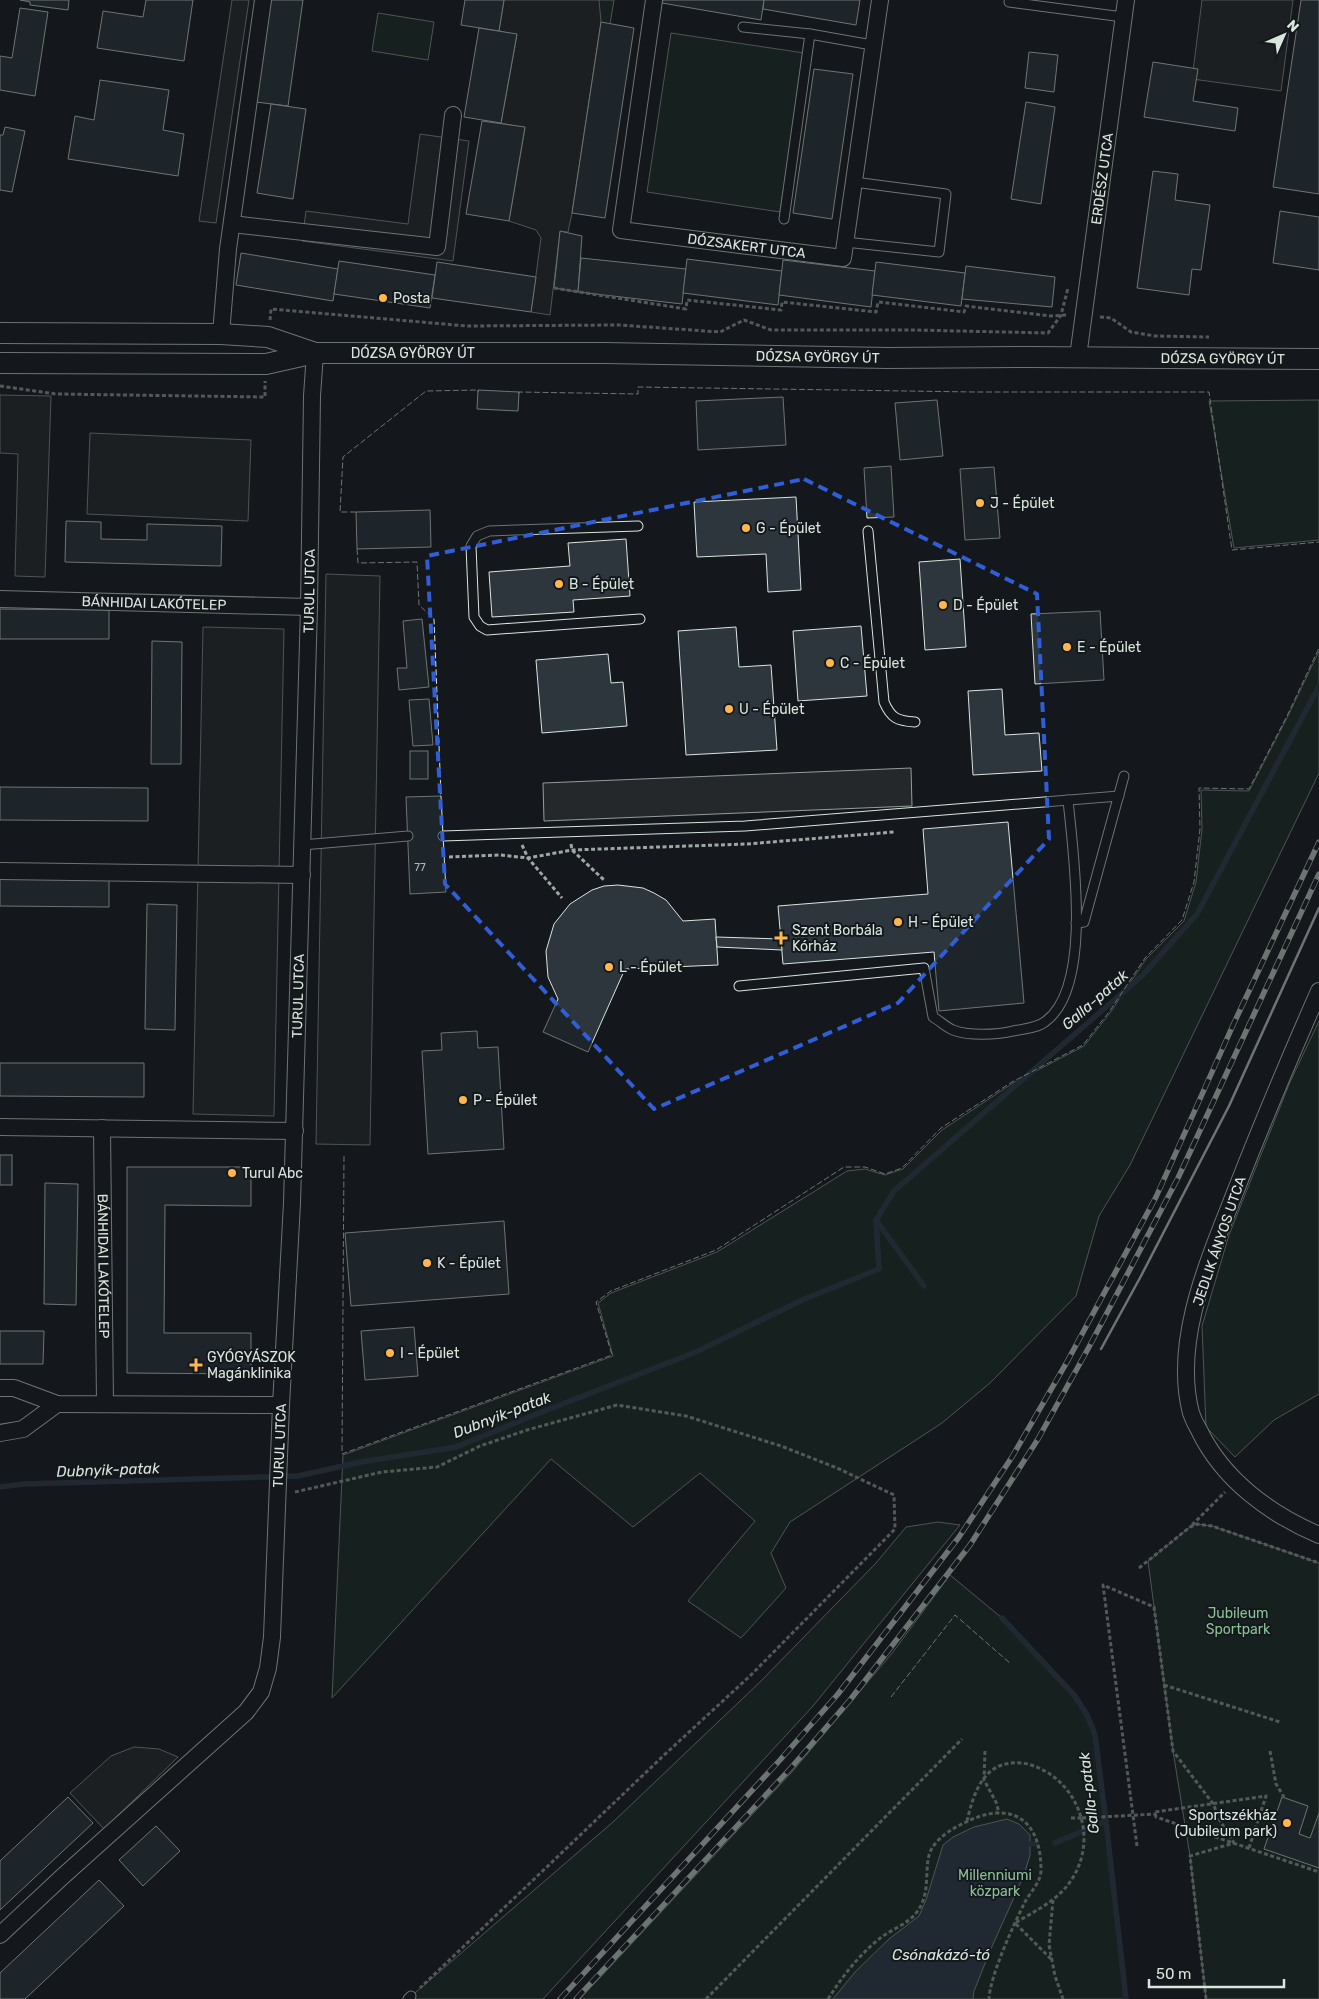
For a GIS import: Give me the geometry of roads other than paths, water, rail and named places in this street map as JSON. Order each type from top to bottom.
[{"type":"street","points":[[221,334],[232,224],[263,0]]},
{"type":"street","name":"DÓZSAKERT UTCA","points":[[654,0],[621,230],[844,258],[872,45],[880,0]]},
{"type":"street","name":"ERDÉSZ UTCA","points":[[1078,357],[1126,0]]},
{"type":"street","points":[[232,224],[437,247],[453,115]]},
{"type":"street","name":"DÓZSA GYÖRGY ÚT","points":[[0,332],[221,334],[268,337],[316,354]]},
{"type":"street","name":"DÓZSA GYÖRGY ÚT","points":[[0,363],[266,364],[316,354],[604,353],[888,358],[1078,357],[1319,360]]},
{"type":"street","name":"TURUL UTCA","points":[[0,1935],[246,1712],[261,1692],[268,1668],[272,1637],[278,1462],[295,1131],[309,607],[312,396],[316,354]]},
{"type":"street","name":"BÁNHIDAI LAKÓTELEP","points":[[0,599],[309,607]]},
{"type":"street","points":[[0,871],[302,875]]},
{"type":"street","name":"JEDLIK ÁNYOS UTCA","points":[[1319,991],[1268,1105],[1195,1304],[1188,1349],[1186,1390],[1191,1415],[1208,1449],[1236,1482],[1262,1504],[1319,1535]]},
{"type":"street","points":[[0,1128],[295,1131]]},
{"type":"street","name":"BÁNHIDAI LAKÓTELEP","points":[[102,1128],[105,1404]]},
{"type":"street","points":[[0,1388],[14,1388],[56,1404],[281,1405]]},
{"type":"street","points":[[0,1432],[23,1429],[56,1404]]},
{"type":"lane","points":[[1009,2],[1123,17]]},
{"type":"lane","points":[[743,27],[810,34],[872,45]]},
{"type":"lane","points":[[784,219],[810,34]]},
{"type":"lane","points":[[845,242],[939,252],[946,194],[854,182]]},
{"type":"lane","points":[[638,526],[490,530],[477,536],[471,546],[474,617],[480,626],[487,630],[640,619]]},
{"type":"lane","points":[[868,531],[884,702],[889,713],[901,721],[914,722]]},
{"type":"lane","points":[[1076,923],[1084,922],[1124,776]]},
{"type":"lane","points":[[443,836],[745,826],[1119,796]]},
{"type":"lane","points":[[739,986],[924,968],[934,1017],[953,1030],[999,1034],[1045,1022],[1063,1003],[1076,951],[1073,850],[1068,800]]},
{"type":"lane","points":[[302,846],[408,836]]},
{"type":"water","name":"Csónakázó-tó","points":[[1007,1819],[1019,1824],[1030,1835],[1030,1855],[1024,1875],[974,1991],[973,1999],[833,1999],[855,1972],[889,1939],[919,1916],[926,1900],[943,1845],[953,1837],[974,1827]]},
{"type":"waterway","name":"Galla-patak","points":[[924,1286],[876,1220],[894,1191],[1143,975],[1197,914],[1319,686]]},
{"type":"waterway","name":"Dubnyik-patak","points":[[0,1487],[23,1484],[298,1476],[361,1462],[456,1447],[696,1352],[802,1300],[879,1269],[876,1220]]},
{"type":"waterway","name":"Galla-patak","points":[[1002,1618],[1075,1696],[1087,1715],[1095,1735],[1126,1999]]},
{"type":"waterway","points":[[1055,1843],[1106,1821]]},
{"type":"waterway","points":[[1030,1844],[1035,1844]]},
{"type":"railway","points":[[560,1999],[780,1760],[838,1694],[959,1537],[1012,1457],[1068,1360],[1156,1197],[1234,1023],[1319,842]]},
{"type":"railway","points":[[576,1999],[790,1769],[850,1700],[970,1545],[1038,1439],[1178,1178],[1319,874]]},
{"type":"place","name":"Posta","points":[[383,298]]},
{"type":"place","name":"J - Épület","points":[[980,503]]},
{"type":"place","name":"G - Épület","points":[[746,528]]},
{"type":"place","name":"B - Épület","points":[[559,584]]},
{"type":"place","name":"D - Épület","points":[[943,605]]},
{"type":"place","name":"E - Épület","points":[[1067,647]]},
{"type":"place","name":"C - Épület","points":[[830,663]]},
{"type":"place","name":"U - Épület","points":[[729,709]]},
{"type":"place","name":"H - Épület","points":[[898,922]]},
{"type":"place","name":"Szent Borbála Kórház","points":[[781,938]]},
{"type":"place","name":"L - Épület","points":[[609,967]]},
{"type":"place","name":"P - Épület","points":[[463,1100]]},
{"type":"place","name":"Turul Abc","points":[[232,1173]]},
{"type":"place","name":"K - Épület","points":[[427,1263]]},
{"type":"place","name":"I - Épület","points":[[390,1353]]},
{"type":"place","name":"GYÓGYÁSZOK Magánklinika","points":[[196,1365]]},
{"type":"place","name":"Sportszékház (Jubileum park)","points":[[1287,1823]]},
{"type":"park label","name":"Jubileum Sportpark","points":[[1238,1622]]},
{"type":"park label","name":"Millenniumi közpark","points":[[995,1884]]}]
